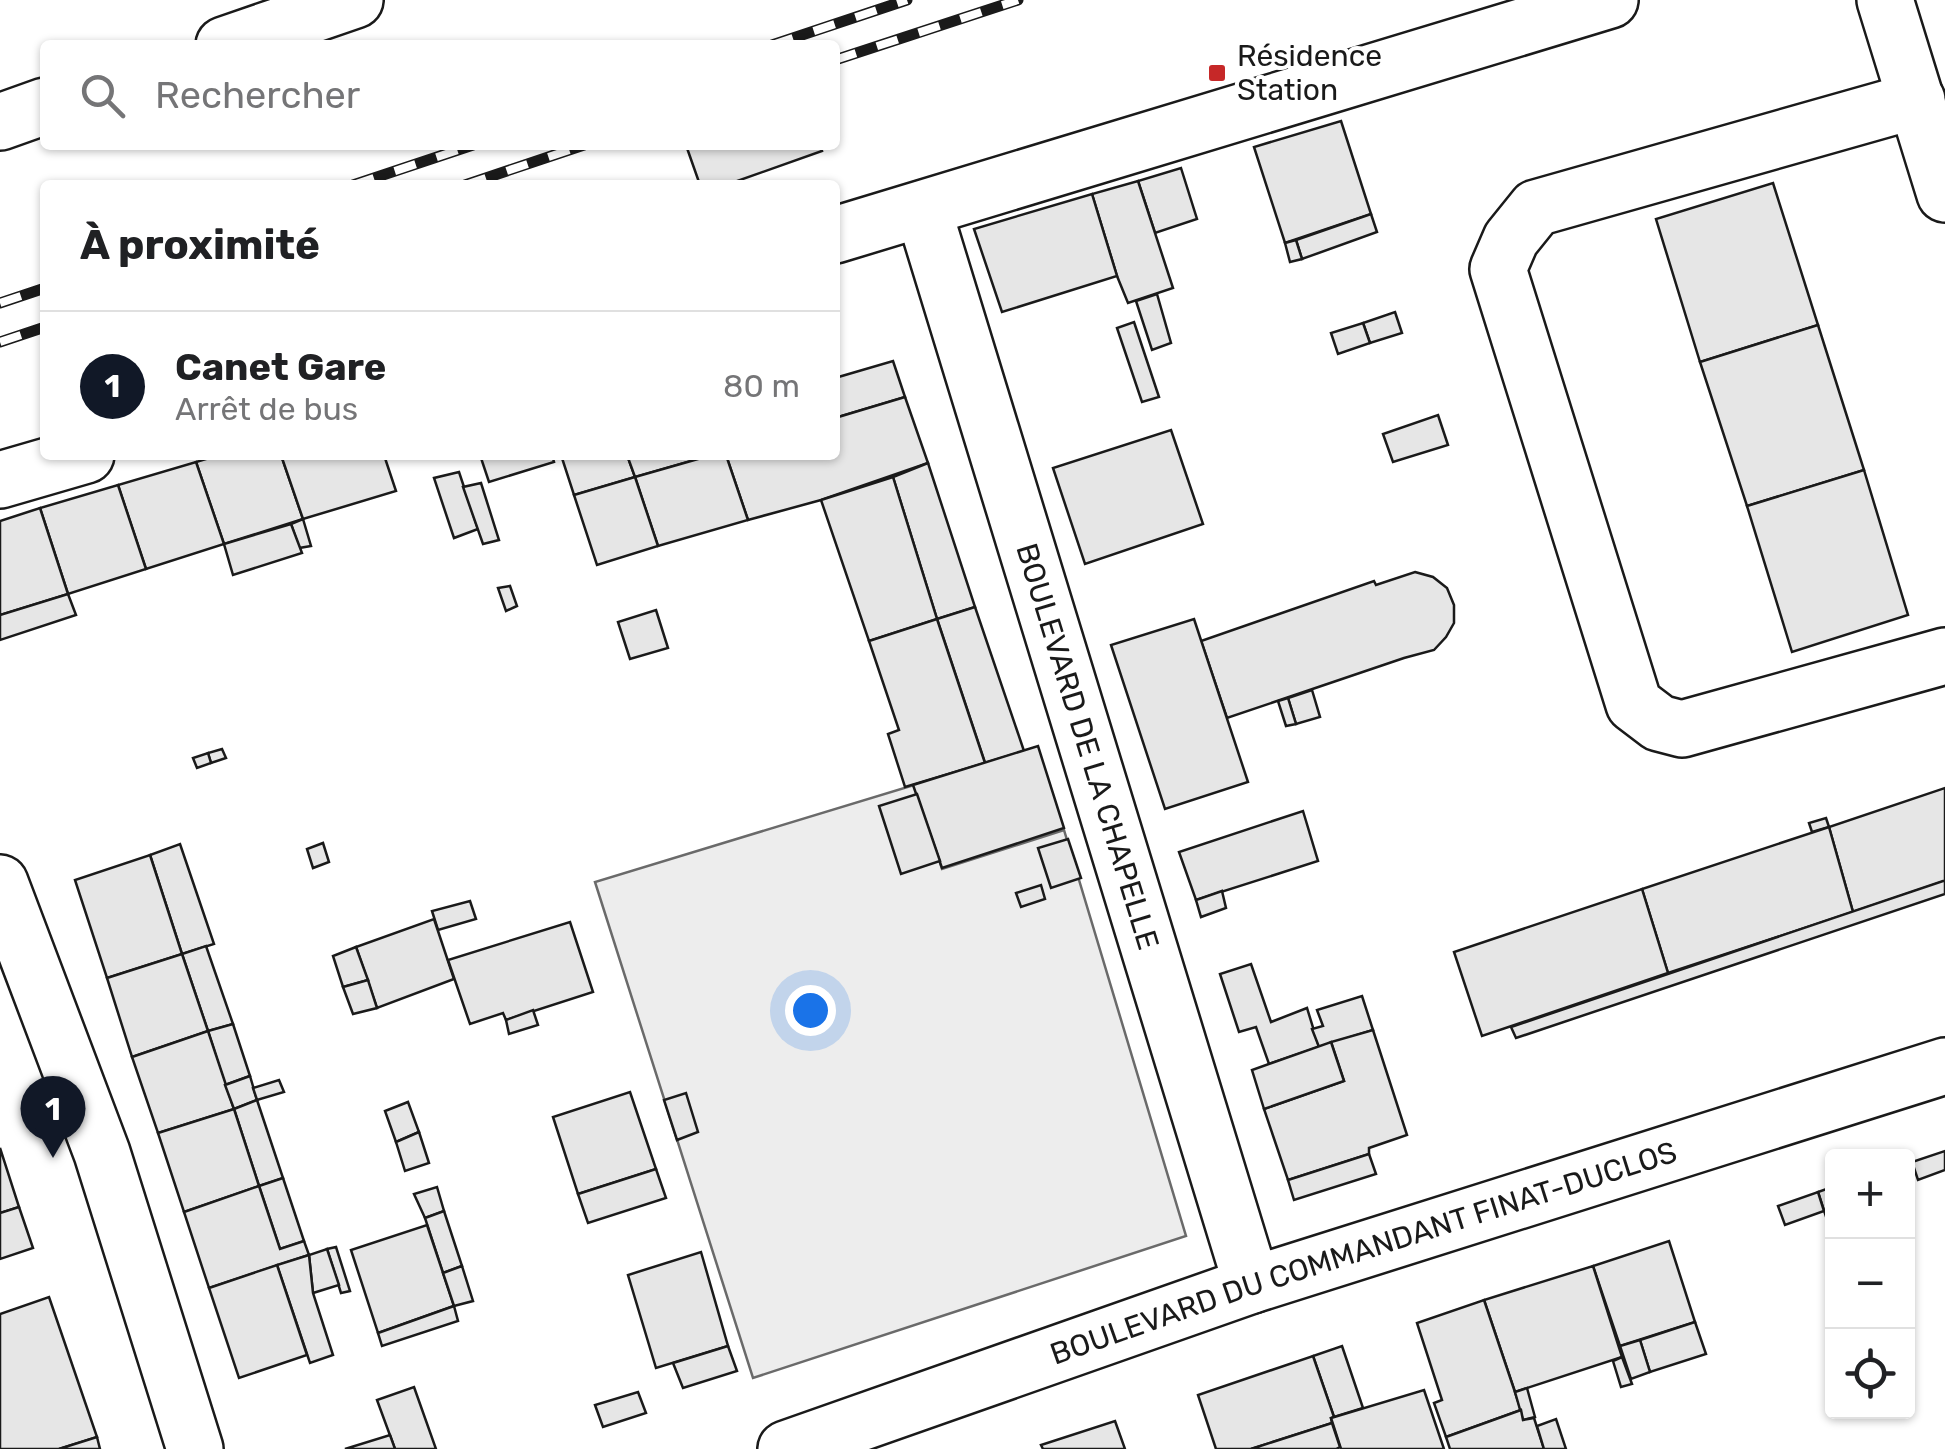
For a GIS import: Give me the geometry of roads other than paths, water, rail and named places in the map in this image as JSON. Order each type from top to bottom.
[{"type":"main road","points":[[239,40],[355,0]]},
{"type":"main road","points":[[840,234],[1610,0]]},
{"type":"main road","points":[[1885,0],[1945,194]]},
{"type":"main road","points":[[1917,100],[1536,208],[1511,239],[1498,268],[1634,704],[1659,723],[1682,730],[1945,656]]},
{"type":"main road","points":[[0,122],[40,108]]},
{"type":"main road","name":"BOULEVARD DE LA CHAPELLE","points":[[923,209],[1252,1286]]},
{"type":"main road","points":[[0,480],[69,460]]},
{"type":"main road","points":[[0,883],[102,1153],[196,1449]]},
{"type":"main road","name":"BOULEVARD DU COMMANDANT FINAT-DUCLOS","points":[[786,1449],[1252,1286],[1945,1066]]},
{"type":"railway","points":[[787,40],[907,0]]},
{"type":"railway","points":[[840,58],[1018,0]]},
{"type":"railway","points":[[368,180],[458,150]]},
{"type":"railway","points":[[480,180],[569,150]]},
{"type":"railway","points":[[0,303],[40,290]]},
{"type":"railway","points":[[0,342],[40,329]]},
{"type":"place","name":"Résidence Station","points":[[1217,73]]},
{"type":"place","name":"Canet Gare","points":[[53,1158]]}]
